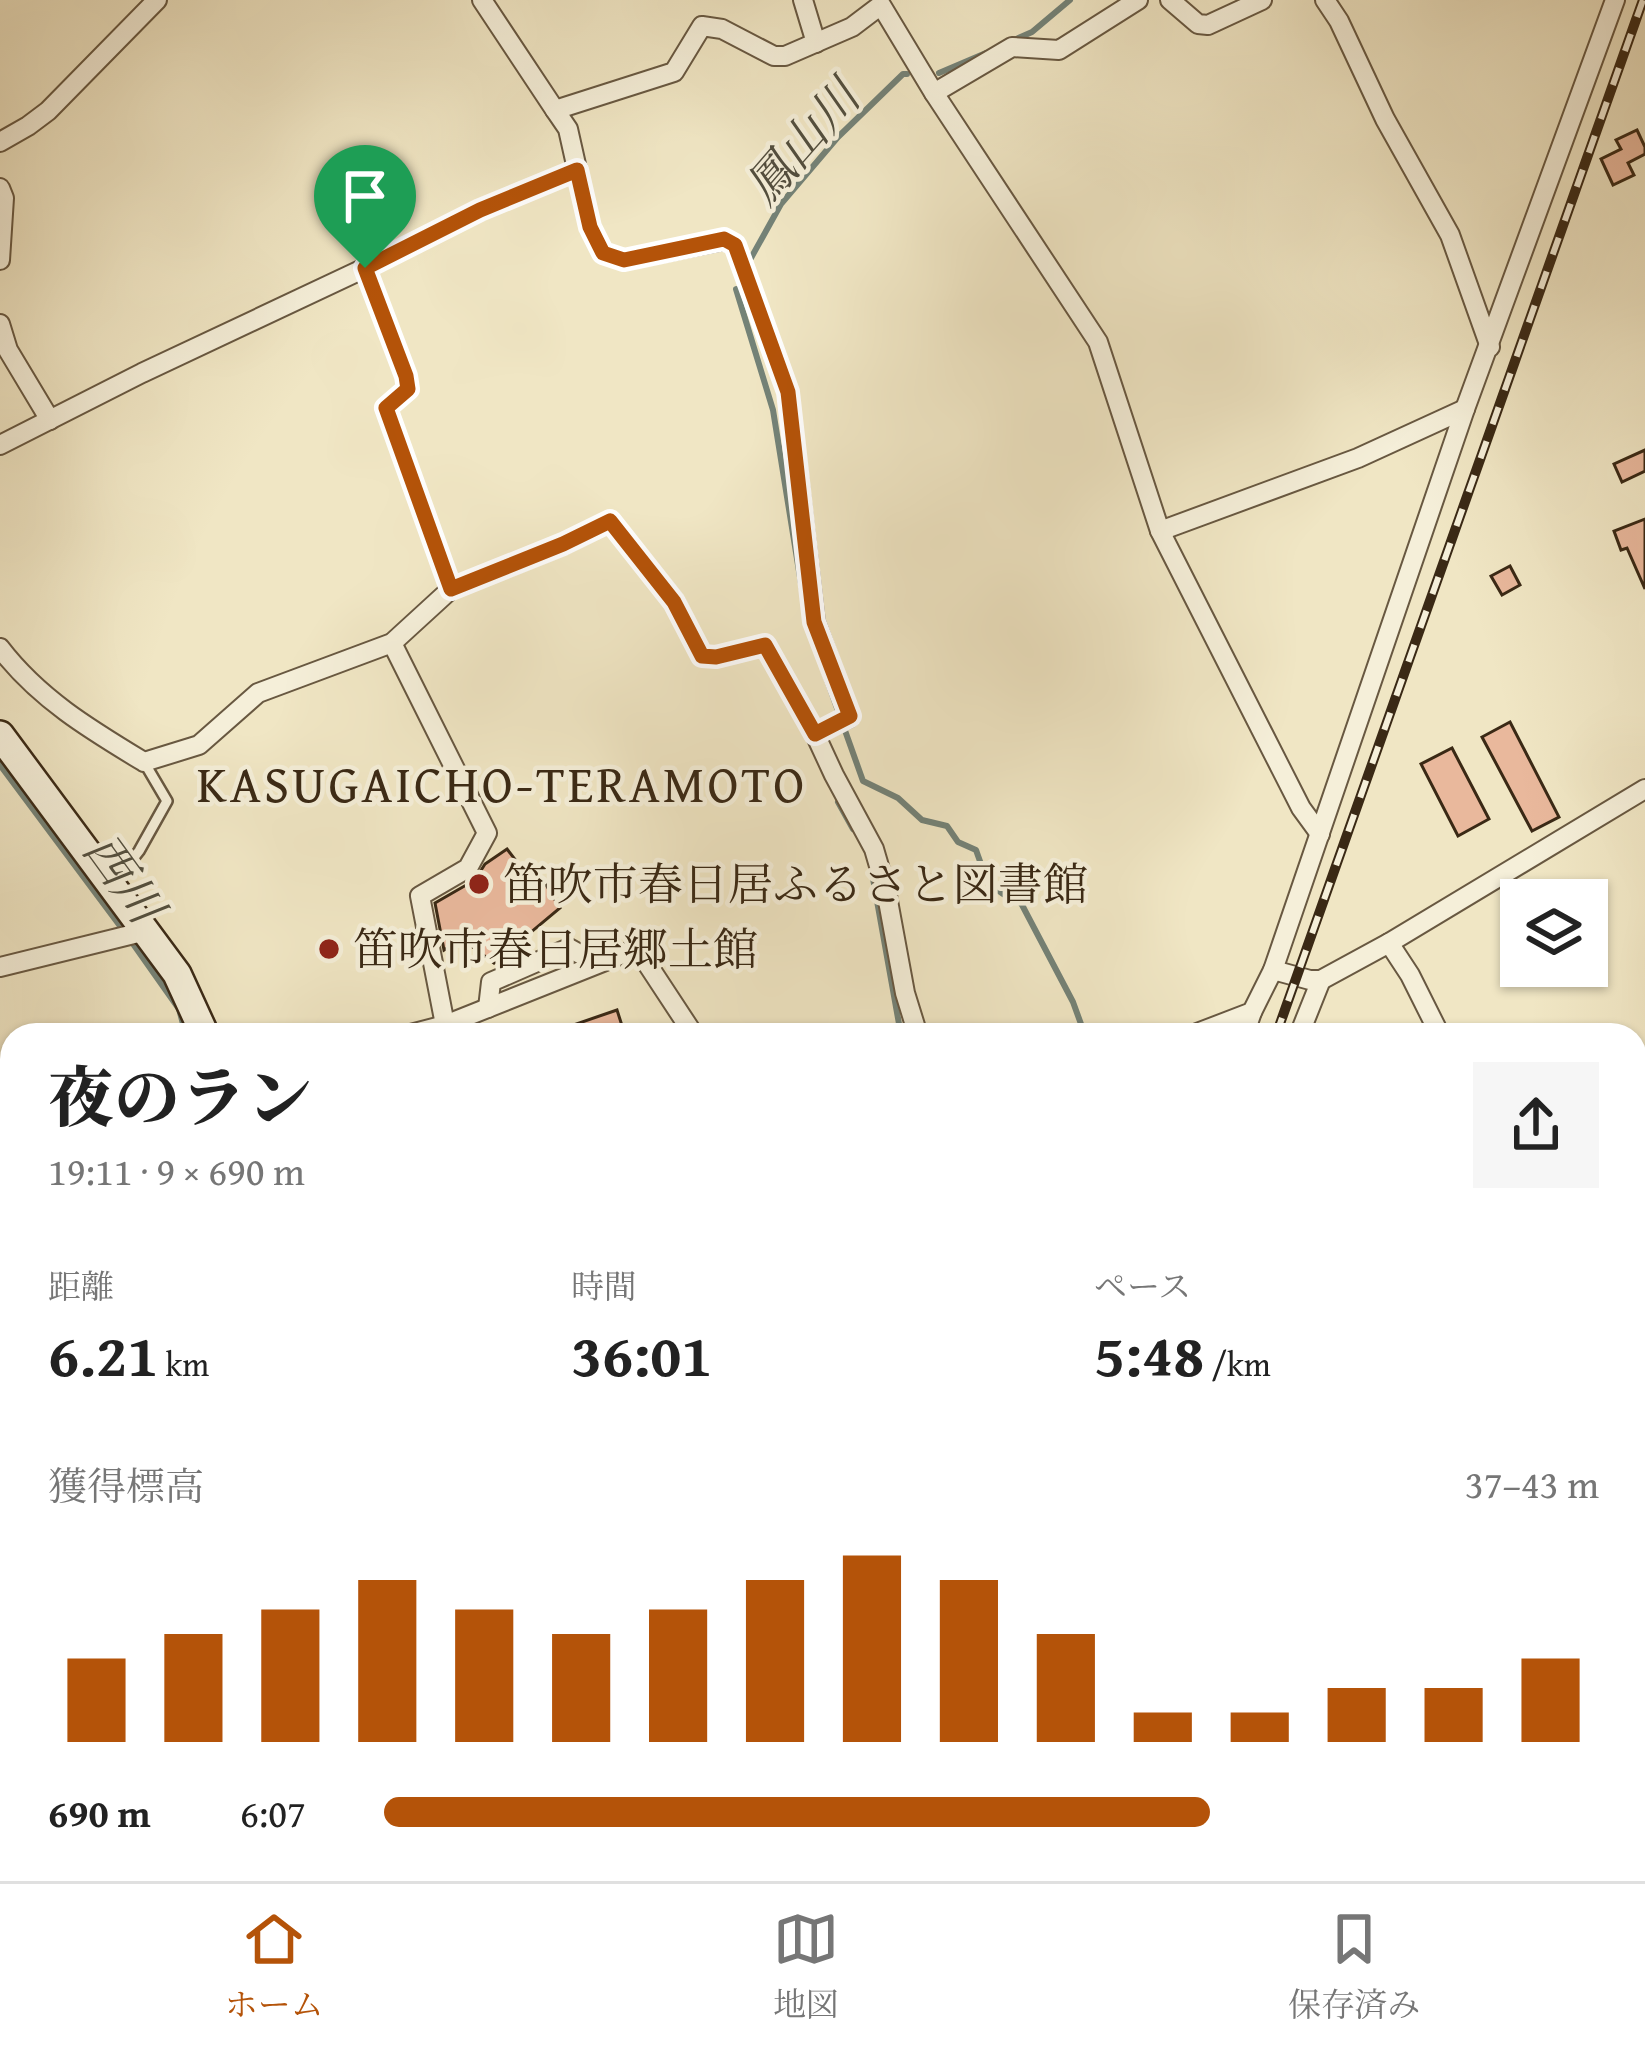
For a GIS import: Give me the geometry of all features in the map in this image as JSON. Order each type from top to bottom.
[{"type":"main road","points":[[0,735],[177,974],[199,1023]]},
{"type":"street","points":[[0,142],[48,111],[157,0]]},
{"type":"street","points":[[482,0],[568,129],[590,227],[603,253],[624,260],[724,239],[735,245],[788,392],[814,622],[850,716],[820,731]]},
{"type":"street","points":[[803,0],[816,44]]},
{"type":"street","points":[[934,92],[1012,47],[1059,50],[1138,0]]},
{"type":"street","points":[[1170,0],[1198,24],[1208,25],[1262,0]]},
{"type":"street","points":[[1324,0],[1450,235],[1490,347]]},
{"type":"street","points":[[1248,1023],[1273,970],[1466,409],[1615,0]]},
{"type":"street","points":[[555,110],[674,72],[702,26],[722,29],[774,56],[785,56],[853,27],[883,3],[934,92],[1098,342],[1160,531],[1301,808],[1320,834]]},
{"type":"street","points":[[0,445],[480,210],[577,170]]},
{"type":"street","points":[[0,188],[4,198],[0,260]]},
{"type":"street","points":[[365,268],[408,389],[386,408],[451,589]]},
{"type":"street","points":[[0,324],[8,350],[50,420]]},
{"type":"street","points":[[1160,531],[1358,458],[1466,409]]},
{"type":"street","points":[[0,648],[64,713],[144,762],[199,745],[258,693],[392,643],[451,589],[610,521],[674,602],[702,656],[765,645],[820,731],[834,775],[874,849],[914,1023]]},
{"type":"street","points":[[392,643],[487,833],[468,868],[420,896],[445,1023]]},
{"type":"street","points":[[1273,970],[1315,980],[1390,943],[1645,788]]},
{"type":"street","points":[[0,968],[143,932]]},
{"type":"street","points":[[1390,943],[1435,1023]]},
{"type":"street","points":[[459,1023],[634,950],[686,1023]]},
{"type":"street","points":[[1302,1023],[1315,980]]},
{"type":"street","points":[[1223,1023],[1252,1012]]},
{"type":"lane","points":[[111,885],[139,851],[167,801],[144,762]]},
{"type":"building","points":[[1637,130],[1645,154],[1628,163],[1634,175],[1613,185],[1601,159],[1621,149],[1616,140]]},
{"type":"building","points":[[1645,450],[1645,471],[1622,482],[1614,464]]},
{"type":"building","points":[[1645,519],[1645,589],[1614,531]]},
{"type":"building","points":[[1510,566],[1520,585],[1502,595],[1491,576]]},
{"type":"building","points":[[1510,722],[1559,817],[1532,831],[1482,737]]},
{"type":"building","points":[[1452,748],[1489,819],[1458,836],[1421,764]]},
{"type":"building","points":[[507,849],[535,886],[543,880],[560,908],[494,963],[462,939],[444,950],[435,903],[475,880],[485,864]]},
{"type":"building","points":[[617,1010],[621,1023],[579,1023]]},
{"type":"waterway","name":"鳳山川","points":[[1014,40],[1032,32],[1070,0]]},
{"type":"waterway","name":"鳳山川","points":[[939,73],[986,53]]},
{"type":"waterway","name":"鳳山川","points":[[751,258],[781,204],[838,137],[907,74]]},
{"type":"waterway","name":"鳳山川","points":[[736,289],[773,410],[803,596]]},
{"type":"waterway","name":"鳳山川","points":[[822,666],[863,781],[898,798],[922,820],[947,826],[958,842],[976,850],[991,883],[1021,903],[1081,1023]]},
{"type":"waterway","name":"西川","points":[[0,765],[123,930]]},
{"type":"waterway","name":"鳳山川","points":[[838,802],[853,829]]},
{"type":"waterway","name":"鳳山川","points":[[872,873],[899,1023]]},
{"type":"waterway","name":"西川","points":[[131,941],[179,1009],[183,1023]]},
{"type":"railway","points":[[1280,1023],[1643,0]]},
{"type":"place","name":"笛吹市春日居ふるさと図書館","points":[[479,884]]},
{"type":"place","name":"笛吹市春日居郷土館","points":[[329,949]]},
{"type":"district","name":"KASUGAICHO-TERAMOTO","points":[[502,784]]},
{"type":"route","points":[[577,170],[590,227],[603,253],[624,260],[724,239],[735,245],[788,392],[814,622],[850,716],[815,734],[765,645],[702,656],[674,602],[610,521],[451,589],[386,408],[408,389],[365,268],[480,210],[577,170]]}]
